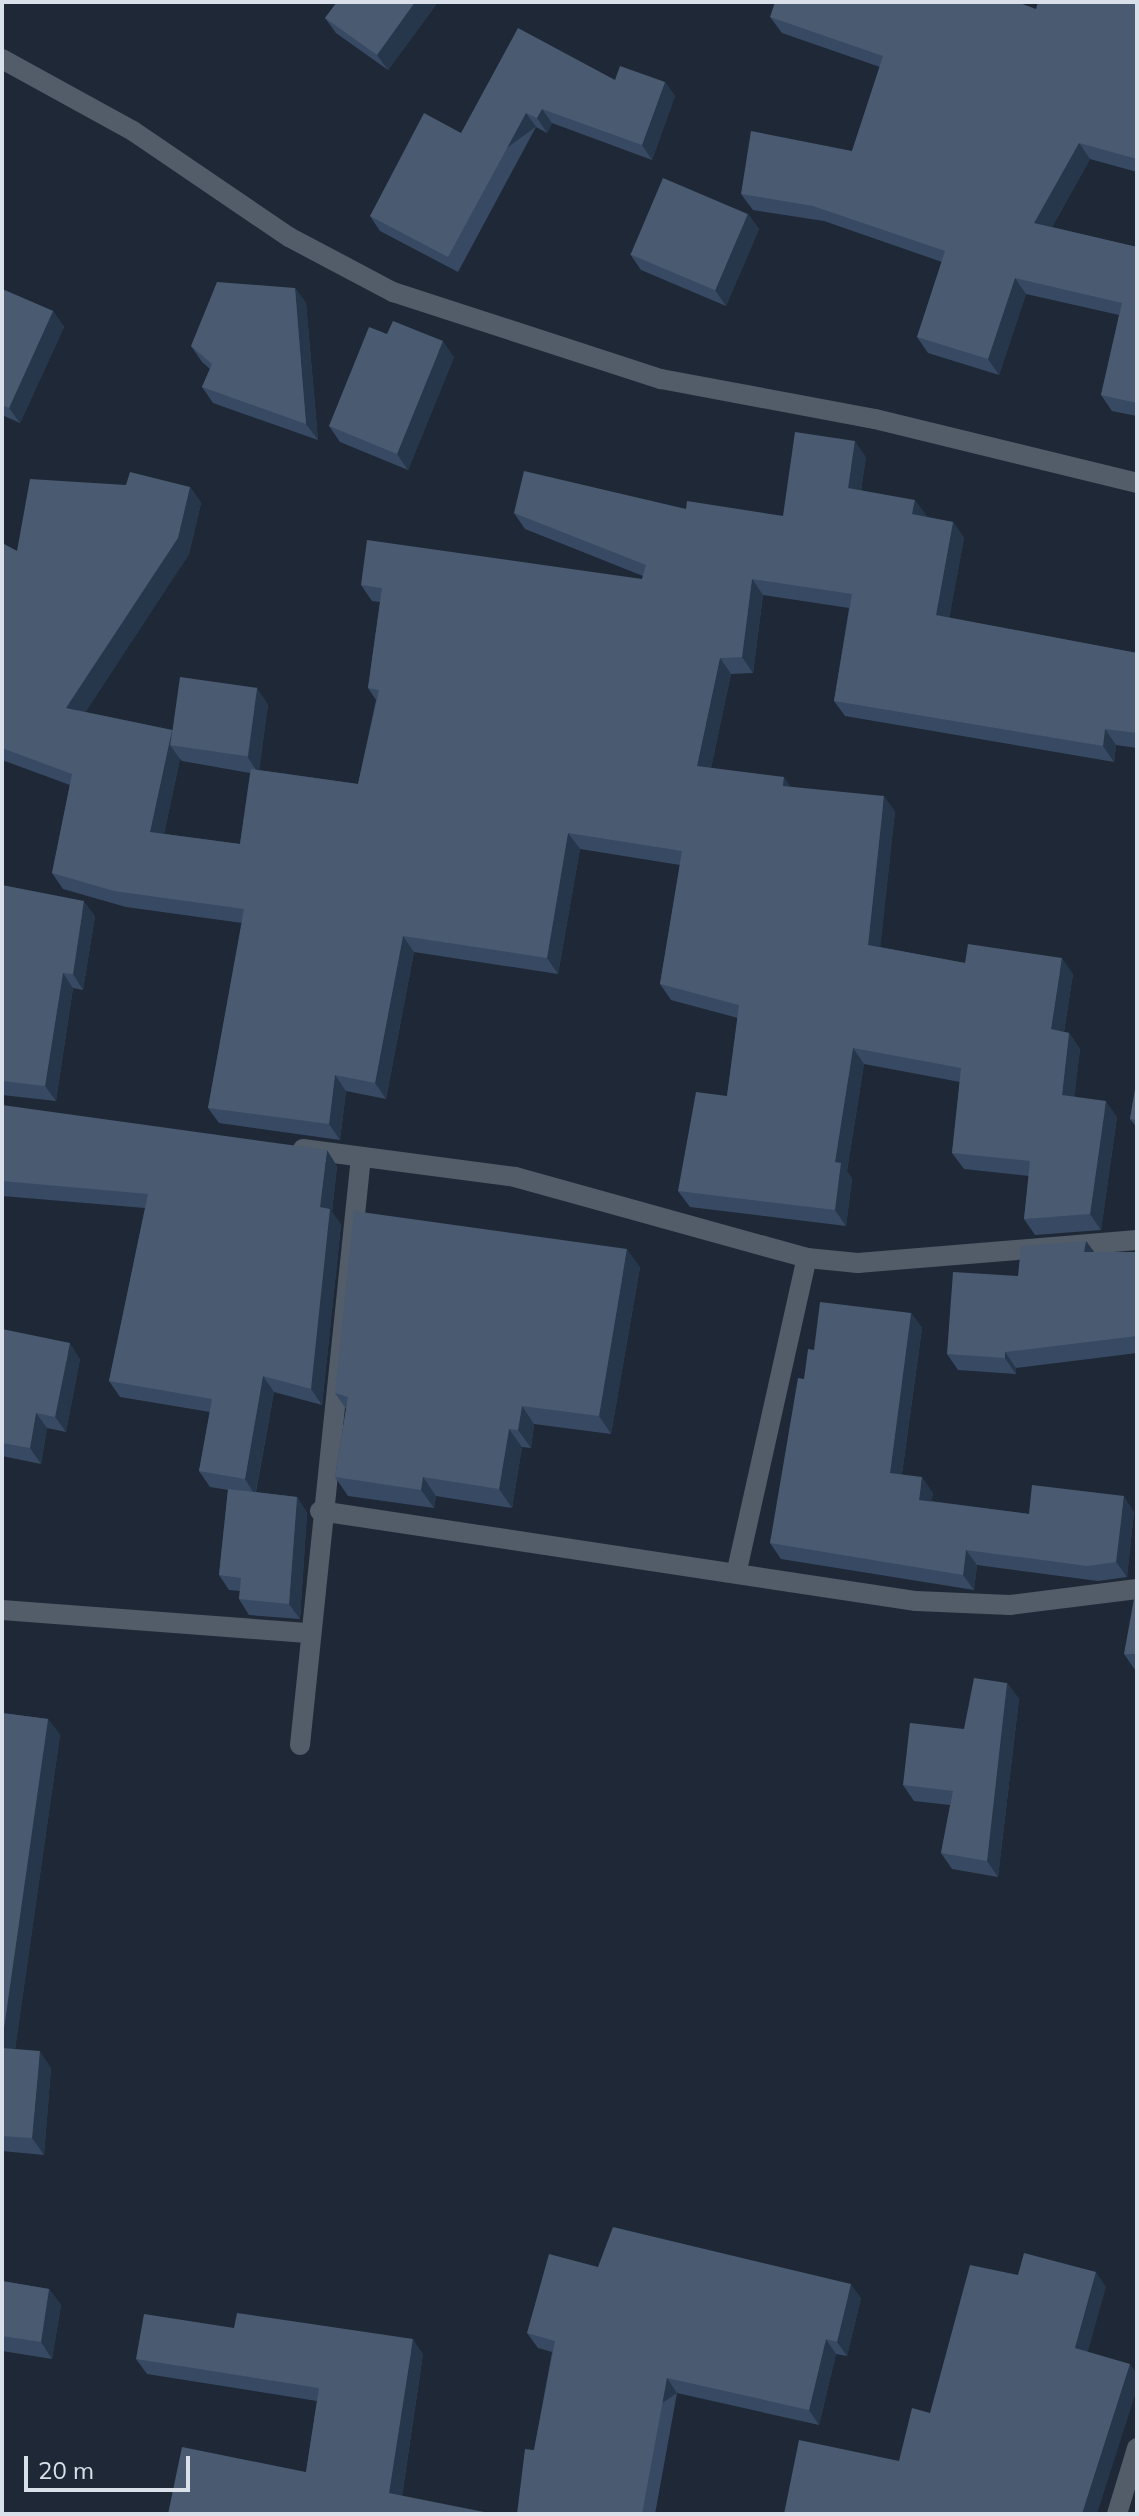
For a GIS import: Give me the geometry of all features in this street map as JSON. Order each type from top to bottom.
[{"type":"street","points":[[2,59],[133,131],[289,237],[393,292],[661,379],[875,419],[1137,483]]},
{"type":"street","points":[[283,1146],[578,1190],[807,1258],[858,1263],[1137,1240]]},
{"type":"street","points":[[300,1745],[320,1511],[361,1157]]},
{"type":"street","points":[[737,1570],[807,1258]]},
{"type":"street","points":[[320,1511],[977,1606],[1137,1589]]},
{"type":"street","points":[[2,1610],[310,1633]]},
{"type":"street","points":[[1117,2514],[1137,2448]]},
{"type":"building","points":[[337,2],[415,2],[377,55],[325,18]]},
{"type":"building","points":[[775,2],[1017,2],[1036,9],[1038,2],[1137,2],[1137,159],[1079,143],[1034,223],[1137,247],[1137,403],[1101,395],[1122,303],[1015,278],[988,359],[917,337],[945,251],[813,206],[741,194],[751,131],[852,151],[883,56],[770,17]]},
{"type":"building","points":[[518,28],[615,80],[620,66],[665,82],[642,145],[542,109],[537,118],[526,113],[448,257],[370,216],[424,113],[461,133]]},
{"type":"building","points":[[663,178],[748,214],[715,290],[631,254]]},
{"type":"building","points":[[217,282],[295,288],[306,424],[202,387],[212,364],[191,346]]},
{"type":"building","points":[[2,289],[53,311],[9,408],[2,405]]},
{"type":"building","points":[[393,321],[443,341],[397,454],[329,426],[369,327],[387,334]]},
{"type":"building","points":[[795,432],[855,441],[848,488],[915,500],[912,514],[953,522],[936,615],[1137,653],[1137,733],[1105,729],[1103,746],[834,701],[852,594],[752,579],[742,657],[720,658],[697,766],[784,777],[783,786],[884,796],[868,945],[965,963],[968,944],[1062,958],[1051,1029],[1069,1033],[1062,1095],[1106,1101],[1090,1214],[1024,1219],[1030,1161],[952,1153],[961,1068],[853,1048],[835,1162],[841,1163],[835,1210],[678,1191],[696,1092],[727,1096],[739,1005],[660,984],[682,851],[568,833],[547,958],[403,936],[375,1083],[335,1075],[329,1124],[208,1108],[244,909],[114,891],[52,873],[72,774],[2,748],[2,543],[17,551],[30,479],[126,485],[130,472],[190,487],[178,538],[66,708],[172,730],[150,832],[240,844],[251,769],[358,784],[379,690],[368,688],[382,588],[361,585],[367,540],[642,579],[646,565],[514,513],[524,471],[686,509],[687,501],[783,516]]},
{"type":"building","points":[[180,677],[257,688],[248,756],[170,745]]},
{"type":"building","points":[[2,885],[84,901],[73,974],[63,973],[45,1086],[2,1081]]},
{"type":"building","points":[[1137,1078],[1137,1120],[1130,1119]]},
{"type":"building","points":[[2,1105],[327,1150],[320,1207],[330,1209],[311,1389],[263,1376],[245,1479],[199,1471],[212,1399],[109,1381],[148,1194],[2,1181]]},
{"type":"building","points":[[354,1211],[627,1249],[599,1416],[522,1406],[518,1430],[509,1429],[499,1489],[423,1477],[421,1490],[335,1477],[348,1397],[335,1393]]},
{"type":"building","points":[[1086,1241],[1084,1252],[1137,1252],[1137,1336],[1005,1352],[1005,1358],[947,1354],[953,1272],[1018,1276],[1021,1246]]},
{"type":"building","points":[[820,1302],[911,1313],[890,1473],[922,1477],[919,1500],[1029,1514],[1032,1485],[1124,1496],[1116,1562],[1087,1566],[966,1550],[963,1575],[770,1543],[798,1378],[804,1379],[808,1349],[814,1350]]},
{"type":"building","points":[[2,1329],[70,1343],[55,1417],[36,1413],[30,1448],[2,1443]]},
{"type":"building","points":[[228,1489],[297,1497],[289,1604],[239,1599],[241,1578],[219,1575]]},
{"type":"building","points":[[1137,1582],[1137,1654],[1124,1654]]},
{"type":"building","points":[[974,1678],[1007,1683],[987,1861],[941,1853],[953,1791],[903,1785],[910,1723],[964,1729]]},
{"type":"building","points":[[2,1713],[48,1719],[2,2042]]},
{"type":"building","points":[[2,2048],[40,2051],[32,2138],[2,2136]]},
{"type":"building","points":[[613,2227],[851,2284],[837,2342],[826,2339],[809,2410],[667,2378],[642,2514],[517,2514],[525,2449],[534,2450],[555,2341],[527,2333],[549,2254],[598,2267]]},
{"type":"building","points":[[1024,2253],[1096,2272],[1075,2348],[1130,2364],[1082,2514],[784,2514],[799,2440],[899,2461],[912,2408],[930,2413],[970,2265],[1018,2275]]},
{"type":"building","points":[[2,2281],[49,2289],[41,2342],[2,2336]]},
{"type":"building","points":[[237,2313],[413,2339],[389,2493],[494,2514],[168,2514],[182,2447],[306,2472],[319,2388],[136,2359],[144,2314],[234,2328]]}]
